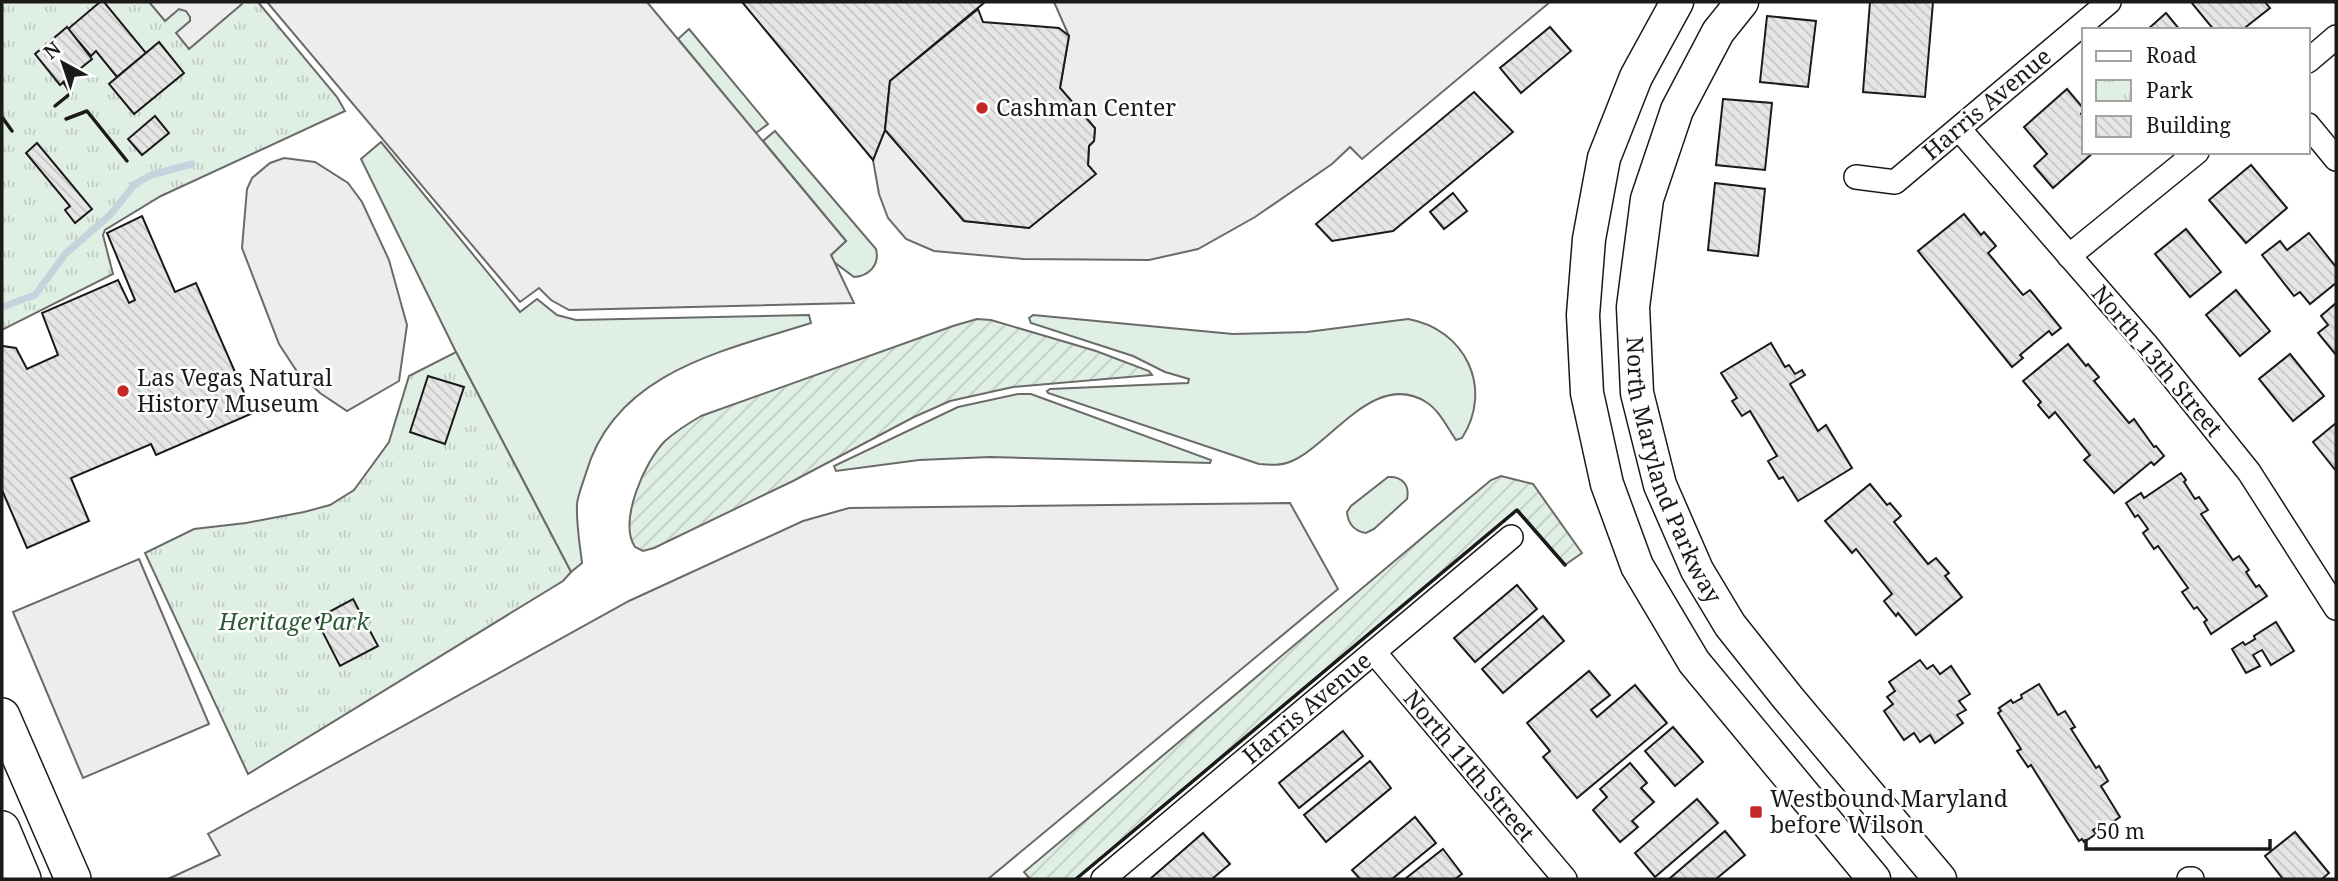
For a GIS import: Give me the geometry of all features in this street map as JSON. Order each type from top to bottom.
[{"type":"main road","points":[[1677,2],[1636,77],[1604,158],[1589,239],[1583,315],[1587,393],[1606,484],[1637,566],[1694,662],[1874,879]]},
{"type":"main road","name":"North Maryland Parkway","points":[[1742,2],[1718,32],[1677,110],[1647,200],[1633,307],[1637,393],[1660,485],[1697,570],[1730,625],[1940,879]]},
{"type":"main road","points":[[2,716],[73,879]]},
{"type":"main road","points":[[2,829],[23,879]]},
{"type":"street","name":"Harris Avenue","points":[[1856,177],[1895,181],[2109,2]]},
{"type":"street","points":[[2310,59],[2336,37]]},
{"type":"street","points":[[2310,127],[2336,159]]},
{"type":"street","name":"North 13th Street","points":[[1959,129],[2146,344],[2249,472],[2336,608]]},
{"type":"street","points":[[2069,256],[2195,154]]},
{"type":"street","name":"Harris Avenue","points":[[1103,879],[1511,537]]},
{"type":"street","name":"North 11th Street","points":[[1374,652],[1565,879]]},
{"type":"green space","points":[[2,2],[258,2],[337,97],[345,111],[161,196],[105,230],[103,235],[113,274],[2,330]]},
{"type":"green space","points":[[689,29],[768,124],[756,133],[678,39]]},
{"type":"green space","points":[[775,131],[876,249],[875,265],[869,272],[854,277],[834,262],[831,255],[846,241],[763,141]]},
{"type":"green space","points":[[381,142],[520,312],[537,299],[557,315],[576,320],[809,315],[811,323],[709,356],[676,371],[647,389],[621,411],[600,439],[579,492],[577,519],[582,563],[571,572],[456,352],[361,159]]},
{"type":"green space","points":[[1033,315],[1233,334],[1307,332],[1408,319],[1428,325],[1459,348],[1474,381],[1475,400],[1471,419],[1462,438],[1456,440],[1431,405],[1412,396],[1385,396],[1360,409],[1297,459],[1288,463],[1259,464],[1048,393],[1050,389],[1188,383],[1189,379],[1165,372],[1133,356],[1031,323],[1029,318]]},
{"type":"green space","points":[[977,319],[991,320],[1096,351],[1149,371],[1152,375],[1013,387],[950,401],[654,548],[643,551],[635,547],[630,522],[642,476],[657,450],[683,427],[701,416]]},
{"type":"green space","name":"Heritage Park","points":[[456,352],[571,572],[563,581],[248,774],[145,553],[194,529],[304,512],[330,505],[354,490],[389,442],[409,376]]},
{"type":"green space","points":[[1018,394],[1031,394],[1211,460],[1210,463],[990,457],[919,460],[836,471],[834,466],[958,407]]},
{"type":"green space","points":[[1501,476],[1533,484],[1582,553],[1565,565],[1516,510],[1076,879],[1030,879],[1024,872],[1491,480]]},
{"type":"green space","points":[[1388,477],[1404,482],[1407,499],[1374,529],[1366,533],[1358,530],[1350,523],[1347,512]]},
{"type":"shaded area","points":[[149,2],[242,4],[189,49],[176,33],[190,21],[186,11],[179,9],[165,21]]},
{"type":"shaded area","points":[[267,2],[647,2],[846,241],[831,255],[854,303],[569,310],[551,300],[539,288],[520,302]]},
{"type":"shaded area","points":[[1054,2],[1550,2],[1362,159],[1350,147],[1332,164],[1255,217],[1198,249],[1149,260],[1023,259],[934,251],[906,239],[888,218],[879,194],[873,160],[885,130],[964,221],[1029,228],[1095,174],[1088,165],[1089,146],[1094,141],[1095,128],[1060,88],[1069,36]]},
{"type":"shaded area","points":[[284,158],[315,162],[348,183],[362,202],[389,260],[407,325],[399,381],[347,411],[320,393],[296,370],[279,344],[242,248],[247,189],[252,178],[270,163]]},
{"type":"shaded area","points":[[1290,503],[1338,589],[988,879],[168,879],[220,855],[208,834],[629,601],[803,521],[849,508]]},
{"type":"shaded area","points":[[139,559],[209,724],[83,778],[13,612]]},
{"type":"building","points":[[100,2],[104,2],[146,53],[117,77],[96,51],[91,56],[68,29]]},
{"type":"building","points":[[742,2],[985,2],[890,81],[885,130],[873,160]]},
{"type":"building","points":[[1870,2],[1933,2],[1925,97],[1863,92]]},
{"type":"building","points":[[2191,2],[2265,2],[2270,8],[2245,28],[2212,28]]},
{"type":"building","name":"Cashman Center","points":[[978,9],[983,22],[1059,28],[1069,36],[1060,88],[1095,128],[1094,141],[1089,146],[1088,165],[1096,174],[1029,228],[964,221],[885,130],[890,81]]},
{"type":"building","points":[[2166,13],[2178,28],[2149,28]]},
{"type":"building","points":[[1767,16],[1816,21],[1808,87],[1760,82]]},
{"type":"building","points":[[67,27],[92,59],[60,85],[35,54]]},
{"type":"building","points":[[1550,27],[1571,51],[1521,93],[1500,68]]},
{"type":"building","points":[[159,42],[184,73],[134,114],[109,84]]},
{"type":"building","points":[[2067,89],[2082,107],[2082,154],[2092,154],[2053,188],[2034,166],[2047,154],[2024,127]]},
{"type":"building","points":[[1474,92],[1513,132],[1393,231],[1332,241],[1316,224]]},
{"type":"building","points":[[1723,99],[1772,103],[1765,170],[1716,165]]},
{"type":"building","points":[[155,116],[169,133],[142,155],[128,139]]},
{"type":"building","points":[[37,143],[92,209],[75,223],[65,210],[70,206],[26,153]]},
{"type":"building","points":[[2251,165],[2287,208],[2246,243],[2209,200]]},
{"type":"building","points":[[1715,183],[1765,189],[1758,256],[1708,250]]},
{"type":"building","points":[[1453,193],[1467,211],[1444,229],[1430,212]]},
{"type":"building","points":[[1964,214],[1981,235],[1984,232],[1996,246],[1988,253],[2023,295],[2030,290],[2061,328],[2052,335],[2049,331],[2020,355],[2023,358],[2012,367],[1918,251]]},
{"type":"building","name":"Las Vegas Natural History Museum","points":[[142,216],[175,292],[196,283],[253,413],[156,455],[151,444],[71,478],[89,521],[27,548],[2,490],[2,346],[16,348],[27,369],[58,355],[42,313],[118,280],[129,303],[135,300],[107,233]]},
{"type":"building","points":[[2186,229],[2221,272],[2190,297],[2155,254]]},
{"type":"building","points":[[2309,233],[2336,267],[2336,283],[2310,304],[2300,292],[2294,296],[2262,255],[2280,241],[2287,250]]},
{"type":"building","points":[[2236,290],[2270,331],[2240,356],[2206,315]]},
{"type":"building","points":[[2336,303],[2336,355],[2318,333],[2328,325],[2321,316]]},
{"type":"building","points":[[1771,343],[1785,367],[1789,365],[1795,374],[1802,370],[1805,375],[1790,384],[1818,431],[1826,425],[1852,468],[1798,501],[1783,477],[1779,479],[1768,461],[1777,456],[1750,411],[1742,416],[1732,401],[1737,398],[1721,373]]},
{"type":"building","points":[[2068,344],[2099,377],[2094,381],[2129,423],[2134,419],[2164,456],[2154,465],[2151,462],[2114,493],[2084,460],[2090,455],[2055,412],[2049,418],[2038,405],[2041,402],[2023,381]]},
{"type":"building","points":[[2290,354],[2324,396],[2293,421],[2259,379]]},
{"type":"building","points":[[428,376],[464,387],[445,444],[410,432]]},
{"type":"building","points":[[2336,423],[2336,471],[2313,442]]},
{"type":"building","points":[[2181,473],[2195,499],[2199,497],[2208,510],[2201,514],[2233,560],[2239,556],[2256,587],[2259,585],[2267,596],[2211,634],[2204,622],[2207,620],[2197,607],[2194,609],[2182,592],[2188,588],[2158,546],[2154,549],[2143,533],[2148,529],[2138,515],[2135,517],[2126,503],[2141,493],[2144,498]]},
{"type":"building","points":[[1870,484],[1887,505],[1890,503],[1901,516],[1894,522],[1928,564],[1936,558],[1949,573],[1945,576],[1962,597],[1916,635],[1884,601],[1892,594],[1856,549],[1852,553],[1825,521]]},
{"type":"building","points":[[1517,585],[1537,609],[1475,662],[1454,638]]},
{"type":"building","points":[[353,599],[378,646],[340,666],[316,619]]},
{"type":"building","points":[[1543,616],[1564,641],[1503,693],[1482,669]]},
{"type":"building","points":[[2276,622],[2294,651],[2271,665],[2262,650],[2253,655],[2260,666],[2246,673],[2232,649],[2255,639],[2254,636]]},
{"type":"building","points":[[1920,660],[1927,669],[1933,665],[1940,674],[1951,666],[1970,694],[1959,701],[1966,710],[1957,715],[1963,723],[1935,743],[1930,735],[1920,742],[1914,733],[1904,740],[1884,711],[1893,704],[1887,697],[1895,691],[1889,682]]},
{"type":"building","points":[[1589,671],[1610,695],[1591,710],[1597,717],[1635,685],[1667,723],[1577,798],[1543,757],[1550,751],[1527,723]]},
{"type":"building","points":[[2039,684],[2058,715],[2065,711],[2075,727],[2071,729],[2096,768],[2099,766],[2108,781],[2101,786],[2120,817],[2105,827],[2102,824],[2093,830],[2096,834],[2084,842],[2082,839],[2079,841],[2031,765],[2028,767],[2017,751],[2021,749],[1998,713],[2001,711],[1999,708],[2011,700],[2013,703],[2022,698],[2021,695]]},
{"type":"building","points":[[1673,727],[1703,762],[1675,786],[1645,751]]},
{"type":"building","points":[[1343,731],[1363,756],[1299,808],[1279,783]]},
{"type":"building","points":[[1370,761],[1391,788],[1326,842],[1304,815]]},
{"type":"building","points":[[1630,763],[1647,783],[1641,788],[1654,802],[1632,821],[1638,827],[1620,842],[1593,810],[1607,797],[1600,789]]},
{"type":"building","points":[[1697,799],[1718,823],[1655,877],[1635,853]]},
{"type":"building","points":[[1415,817],[1436,843],[1392,879],[1360,879],[1352,870]]},
{"type":"building","points":[[1725,831],[1745,855],[1716,879],[1669,879]]},
{"type":"building","points":[[2295,832],[2329,873],[2322,879],[2283,879],[2265,856]]},
{"type":"building","points":[[1203,833],[1230,864],[1212,879],[1150,879]]},
{"type":"building","points":[[1443,849],[1462,874],[1455,879],[1405,879]]},
{"type":"waterway","points":[[2,307],[35,295],[66,253],[110,215],[135,184],[151,175],[192,164]]},
{"type":"wall","points":[[55,106],[71,93],[64,82]]},
{"type":"wall","points":[[66,119],[87,111],[127,161]]},
{"type":"wall","points":[[2,117],[12,131]]},
{"type":"wall","points":[[1076,879],[1517,510],[1565,565]]},
{"type":"place","name":"Cashman Center","points":[[982,108]]},
{"type":"place","name":"Las Vegas Natural History Museum","points":[[123,391]]},
{"type":"place","name":"Westbound Maryland before Wilson","points":[[1756,812]]}]
